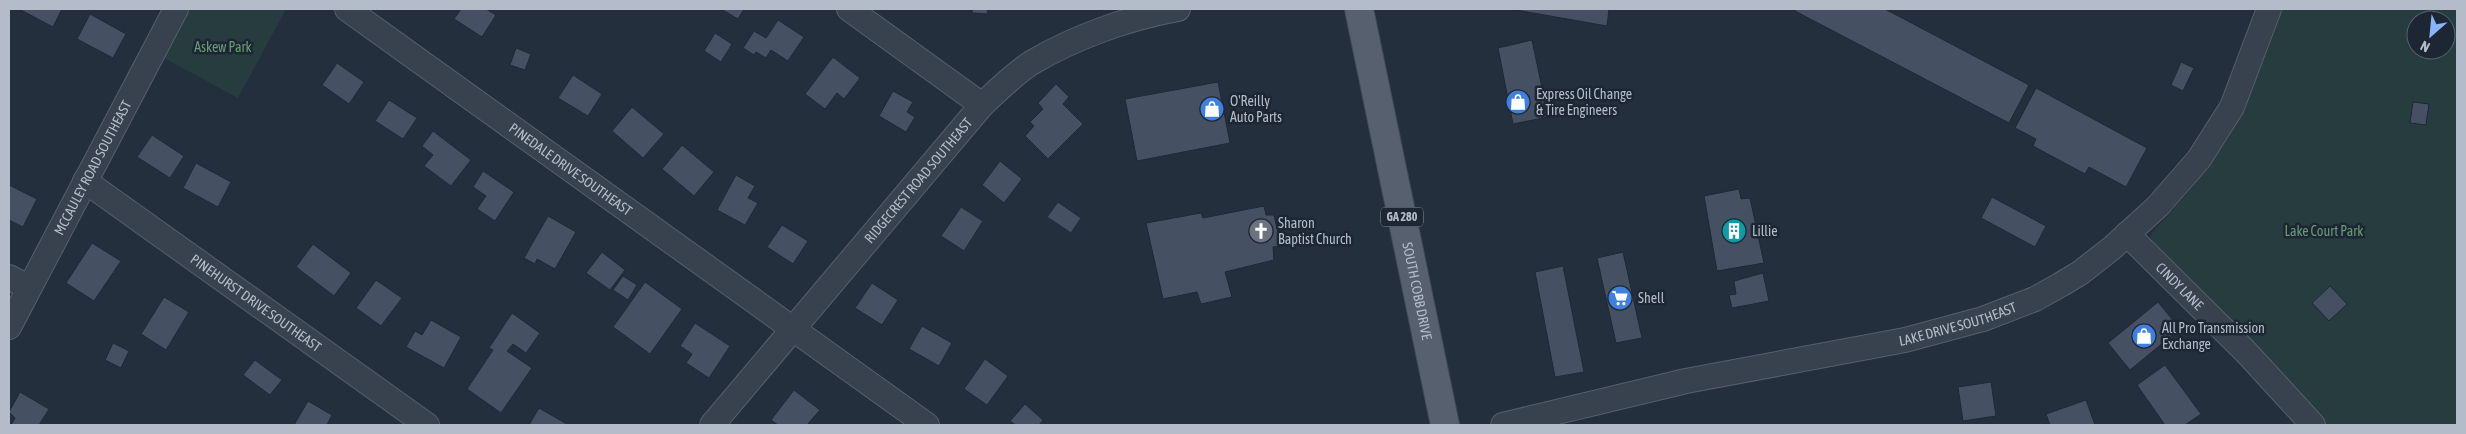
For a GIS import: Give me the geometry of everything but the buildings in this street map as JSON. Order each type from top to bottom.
[{"type":"main road","name":"SOUTH COBB DRIVE","points":[[1359,9],[1445,425]]},
{"type":"street","name":"MCCAULEY ROAD SOUTHEAST","points":[[9,328],[19,282],[85,181],[176,9]]},
{"type":"street","name":"PINEDALE DRIVE SOUTHEAST","points":[[347,9],[927,425]]},
{"type":"street","points":[[849,9],[982,105]]},
{"type":"street","name":"RIDGECREST ROAD SOUTHEAST","points":[[712,425],[794,331],[982,105],[1005,83],[1030,64],[1087,36],[1159,12],[1178,9]]},
{"type":"street","name":"LAKE DRIVE SOUTHEAST","points":[[1503,425],[1686,381],[1905,340],[1983,319],[2035,299],[2092,264],[2127,234],[2181,180],[2222,125],[2240,87],[2269,9]]},
{"type":"street","name":"PINEHURST DRIVE SOUTHEAST","points":[[85,181],[427,425]]},
{"type":"street","name":"CINDY LANE","points":[[2127,234],[2246,352],[2313,425]]},
{"type":"green space","name":"Askew Park","points":[[186,9],[286,9],[238,98],[162,57]]},
{"type":"green space","name":"Lake Court Park","points":[[2279,9],[2457,9],[2457,425],[2325,425],[2152,244],[2150,239],[2152,233],[2192,187],[2226,132],[2247,93],[2265,52]]},
{"type":"place","name":"Express Oil Change & Tire Engineers","points":[[1518,102]]},
{"type":"place","name":"O'Reilly Auto Parts","points":[[1212,109]]},
{"type":"place","name":"Sharon Baptist Church","points":[[1261,231]]},
{"type":"place","name":"Lillie","points":[[1734,231]]},
{"type":"place","name":"Shell","points":[[1620,298]]},
{"type":"place","name":"All Pro Transmission Exchange","points":[[2144,336]]}]
